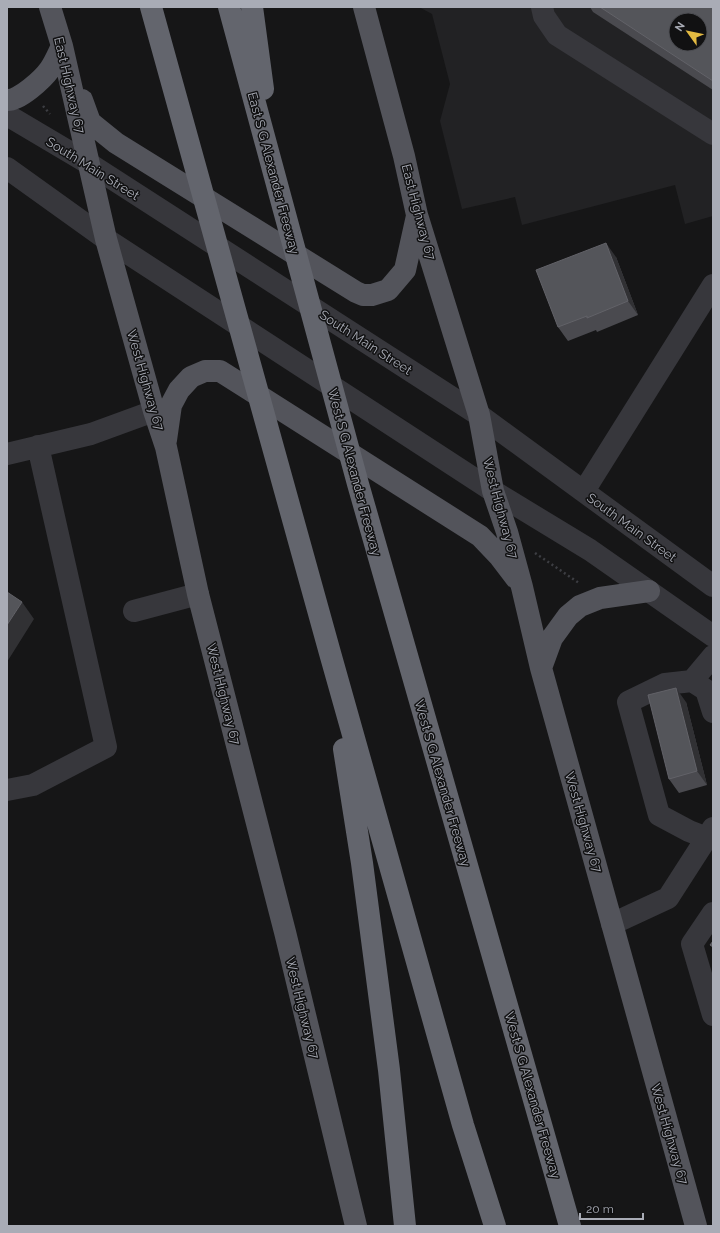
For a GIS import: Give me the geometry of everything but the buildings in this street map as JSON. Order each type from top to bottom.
[{"type":"highway","points":[[151,7],[268,435],[461,1117],[494,1226]]},
{"type":"highway","name":"East S G Alexander Freeway","points":[[229,7],[319,340]]},
{"type":"highway","points":[[252,7],[276,180]]},
{"type":"highway","name":"West S G Alexander Freeway","points":[[319,340],[358,484],[570,1226]]},
{"type":"highway","points":[[330,653],[362,863],[389,1070],[405,1226]]},
{"type":"main road","name":"East Highway 67","points":[[50,7],[62,46],[88,163]]},
{"type":"main road","name":"East Highway 67","points":[[364,7],[404,156],[417,214],[479,415]]},
{"type":"main road","points":[[7,100],[20,96],[37,83],[50,69],[62,46]]},
{"type":"main road","points":[[62,46],[90,122],[116,143],[356,292],[363,295],[372,295],[388,290],[405,270],[417,214]]},
{"type":"main road","name":"West Highway 67","points":[[88,163],[106,238],[154,411],[166,447],[198,594],[283,925],[356,1226]]},
{"type":"main road","points":[[166,447],[171,405],[179,390],[191,377],[205,371],[220,371],[480,536],[500,558],[522,587]]},
{"type":"main road","name":"West Highway 67","points":[[479,415],[493,491],[507,532],[522,587],[541,668],[696,1226]]},
{"type":"main road","points":[[541,668],[552,638],[568,616],[580,606],[600,598],[649,591]]},
{"type":"street","points":[[542,7],[544,16],[557,35],[713,134]]},
{"type":"street","name":"South Main Street","points":[[7,115],[88,163],[479,415],[713,586]]},
{"type":"street","points":[[7,168],[106,238],[493,491],[590,550],[713,636]]},
{"type":"street","points":[[584,491],[713,285]]},
{"type":"street","points":[[7,454],[91,434],[154,411]]},
{"type":"street","points":[[7,790],[33,785],[106,747],[38,446]]},
{"type":"street","points":[[134,611],[198,594]]},
{"type":"street","points":[[692,681],[713,656]]},
{"type":"street","points":[[612,924],[668,898],[710,833],[688,831],[659,815],[628,702],[665,684],[692,681],[706,690],[713,712]]},
{"type":"street","points":[[713,913],[692,944],[713,1014]]},
{"type":"street","points":[[695,953],[713,937]]},
{"type":"path","points":[[530,550],[585,587]]},
{"type":"shaded area","points":[[419,7],[713,7],[713,216],[685,224],[675,185],[522,225],[515,197],[462,209],[440,121],[450,84],[432,14]]}]
